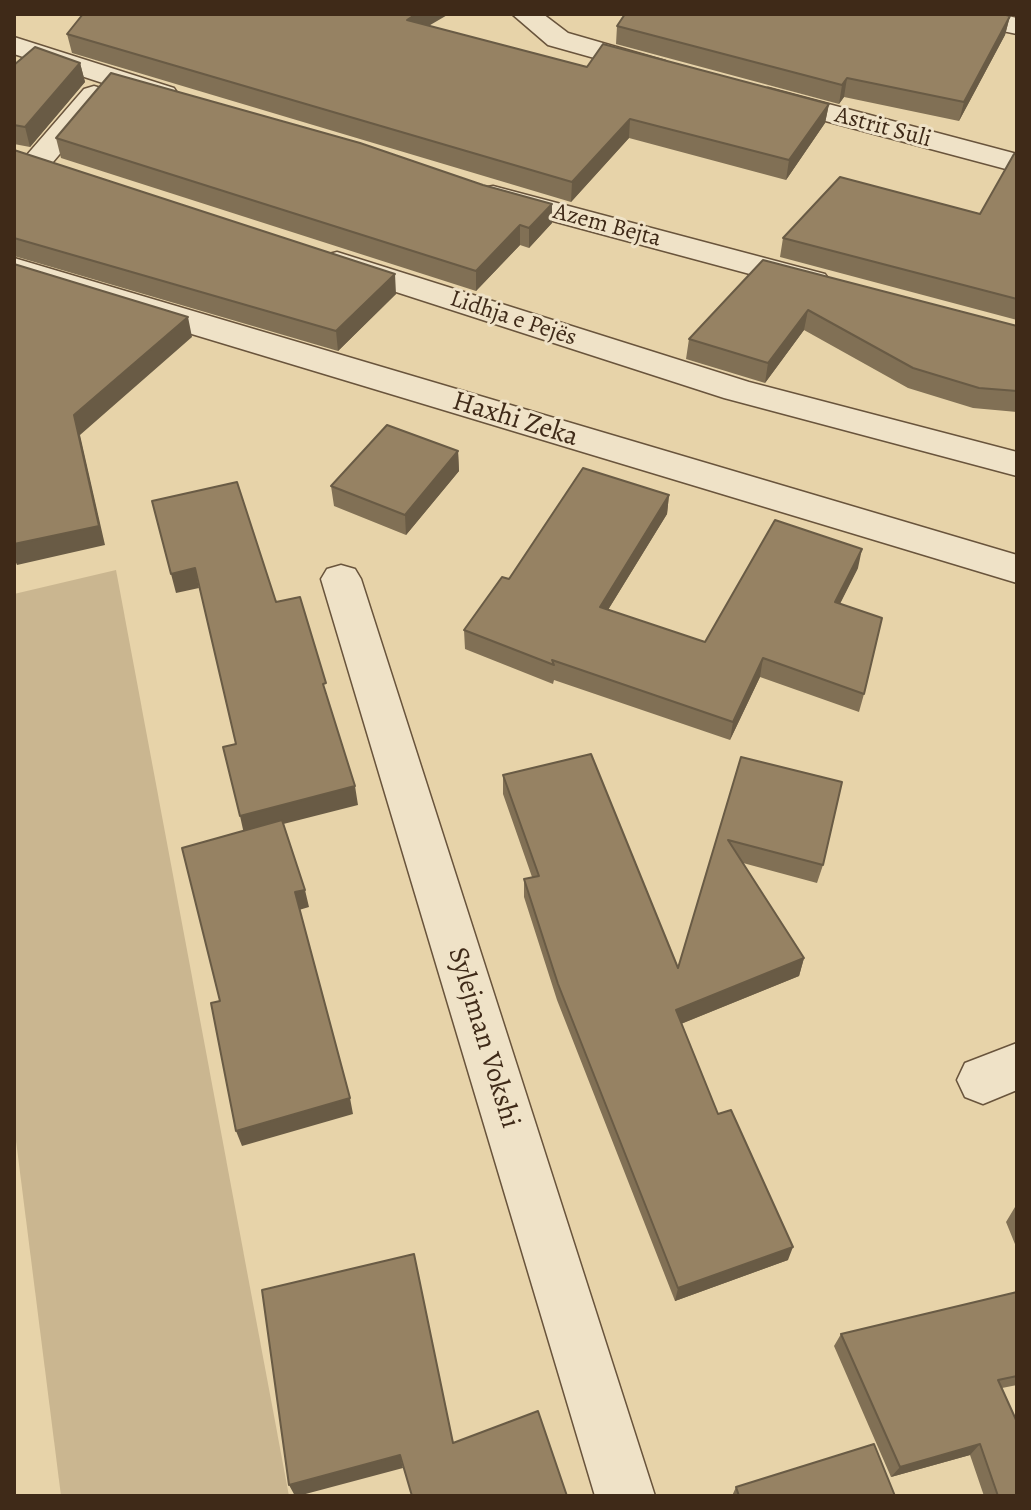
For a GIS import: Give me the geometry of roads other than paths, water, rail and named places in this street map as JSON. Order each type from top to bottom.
[{"type":"street","points":[[526,14],[558,39],[681,74]]},
{"type":"street","points":[[960,14],[1017,26]]},
{"type":"street","points":[[14,45],[108,78],[184,100]]},
{"type":"street","points":[[39,163],[108,78]]},
{"type":"street","name":"Astrit Suli","points":[[742,90],[1017,163]]},
{"type":"street","name":"Azem Bejta","points":[[465,185],[839,288]]},
{"type":"street","name":"Lidhja e Pejës","points":[[309,253],[737,390],[1017,464]]},
{"type":"street","name":"Haxhi Zeka","points":[[14,268],[78,290],[1017,569]]},
{"type":"street","name":"Sylejman Vokshi","points":[[341,579],[625,1496]]}]
